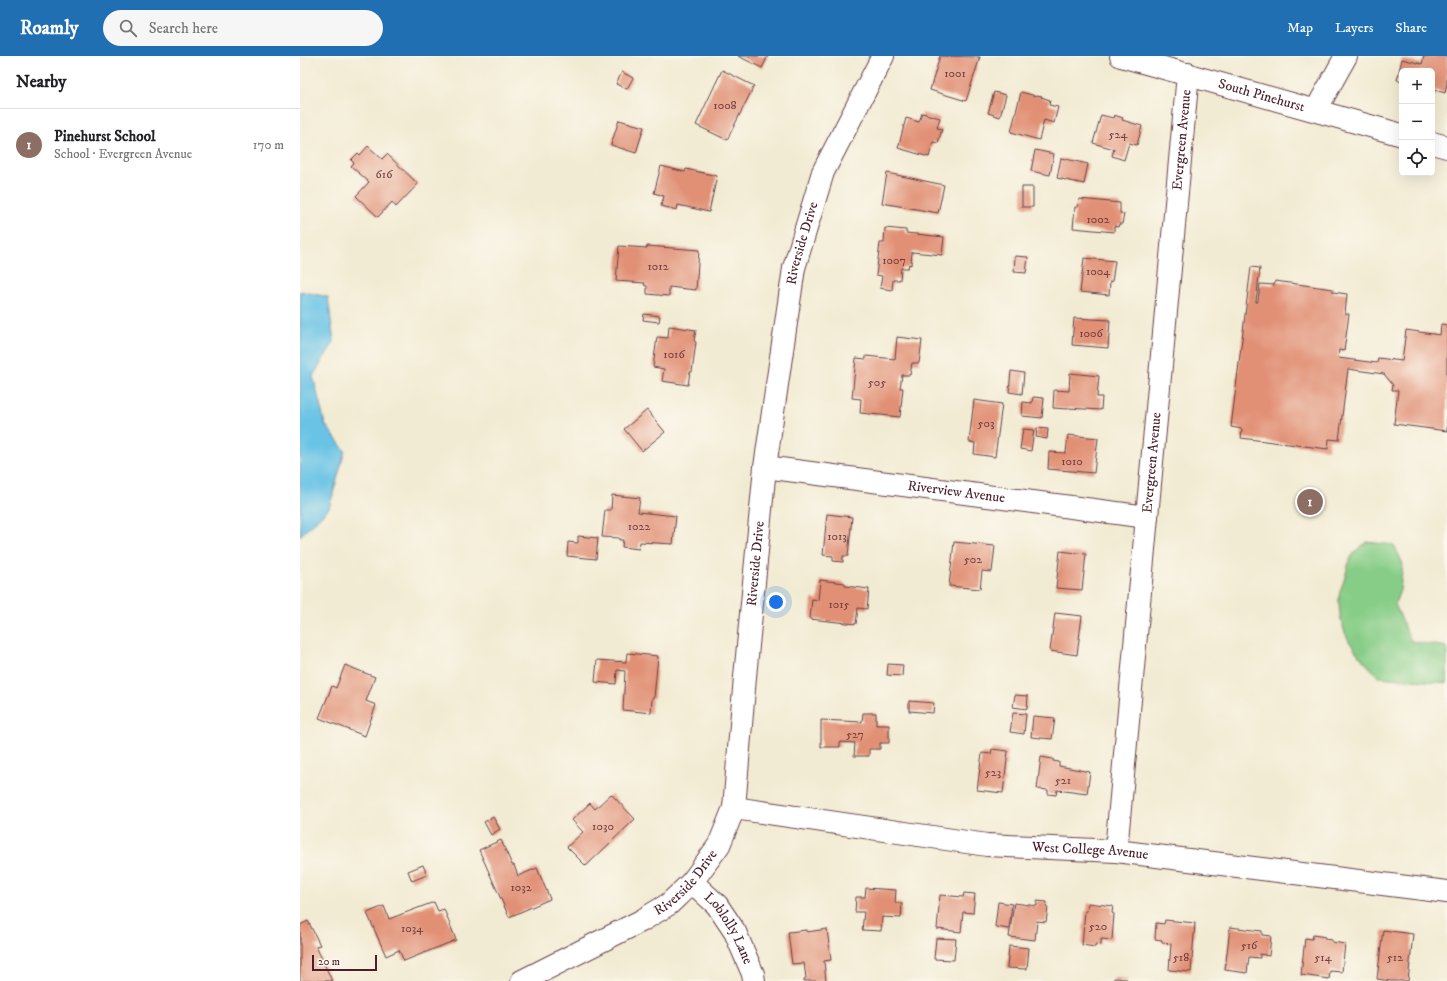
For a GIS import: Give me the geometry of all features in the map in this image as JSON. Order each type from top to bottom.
[{"type":"street","name":"Riverside Drive","points":[[522,981],[641,921],[669,904],[692,882],[719,845],[734,808],[765,467],[794,268],[823,172],[883,56]]},
{"type":"street","name":"South Pinehurst","points":[[1121,56],[1399,133]]},
{"type":"street","points":[[1316,110],[1346,56]]},
{"type":"street","name":"Evergreen Avenue","points":[[1116,851],[1186,111],[1188,74]]},
{"type":"street","points":[[1435,144],[1447,147]]},
{"type":"street","name":"Riverview Avenue","points":[[765,467],[1147,517]]},
{"type":"street","name":"West College Avenue","points":[[734,808],[987,845],[1116,851],[1447,892]]},
{"type":"street","name":"Loblolly Lane","points":[[692,882],[717,905],[735,932],[753,974],[754,981]]},
{"type":"green space","points":[[1367,542],[1394,545],[1403,564],[1400,590],[1395,604],[1411,641],[1447,647],[1447,683],[1379,677],[1356,652],[1350,643],[1342,624],[1339,595],[1348,565],[1354,553]]},
{"type":"water","points":[[300,291],[328,297],[334,342],[313,376],[325,424],[345,451],[329,508],[300,536]]},
{"type":"building","points":[[738,56],[768,56],[762,68]]},
{"type":"building","points":[[940,56],[980,57],[966,101],[930,90]]},
{"type":"building","points":[[1424,56],[1447,56],[1447,84],[1445,93],[1435,90],[1435,68],[1400,68],[1402,59],[1422,64]]},
{"type":"building","points":[[722,70],[754,86],[727,140],[696,125]]},
{"type":"building","points":[[622,72],[633,78],[627,89],[616,84]]},
{"type":"building","points":[[994,92],[1006,95],[1000,117],[988,113]]},
{"type":"building","points":[[1021,92],[1042,96],[1041,97],[1050,100],[1049,105],[1058,107],[1054,123],[1044,120],[1039,140],[1011,132]]},
{"type":"building","points":[[922,113],[940,118],[937,128],[942,129],[938,143],[933,142],[929,157],[898,148],[906,118],[919,122]]},
{"type":"building","points":[[1101,115],[1113,118],[1114,115],[1123,118],[1122,120],[1142,126],[1137,145],[1129,143],[1124,160],[1112,156],[1114,149],[1093,143]]},
{"type":"building","points":[[619,120],[644,127],[636,153],[611,145]]},
{"type":"building","points":[[368,146],[382,159],[387,154],[418,184],[396,207],[392,202],[378,217],[356,196],[369,182],[351,166],[354,163],[351,160],[358,153],[360,155]]},
{"type":"building","points":[[1035,150],[1054,154],[1050,175],[1031,171]]},
{"type":"building","points":[[1061,158],[1088,164],[1084,184],[1057,178]]},
{"type":"building","points":[[661,166],[685,172],[686,169],[717,176],[709,212],[678,205],[677,210],[661,206],[664,196],[654,193]]},
{"type":"building","points":[[887,173],[944,185],[938,213],[882,203]]},
{"type":"building","points":[[1022,187],[1033,187],[1033,207],[1022,207]]},
{"type":"building","points":[[1079,199],[1120,203],[1120,213],[1124,214],[1122,224],[1119,224],[1118,227],[1114,226],[1114,232],[1073,228],[1075,207],[1078,207]]},
{"type":"building","points":[[885,228],[906,230],[906,233],[944,237],[942,255],[912,252],[911,265],[909,264],[908,268],[901,268],[900,280],[893,280],[892,290],[880,288],[882,276],[876,275],[880,243],[884,243]]},
{"type":"building","points":[[619,246],[647,248],[647,246],[699,250],[696,290],[669,287],[669,296],[647,294],[647,286],[644,285],[645,283],[616,281]]},
{"type":"building","points":[[1015,256],[1028,257],[1026,273],[1014,272]]},
{"type":"building","points":[[1084,258],[1115,261],[1112,282],[1110,281],[1109,295],[1080,292]]},
{"type":"building","points":[[1251,267],[1260,268],[1256,302],[1258,302],[1260,284],[1274,285],[1275,281],[1333,289],[1333,292],[1347,294],[1345,314],[1349,314],[1344,351],[1339,350],[1338,358],[1377,363],[1378,358],[1402,361],[1406,330],[1440,335],[1441,324],[1447,325],[1447,431],[1394,424],[1398,390],[1392,390],[1393,385],[1384,374],[1348,369],[1339,440],[1329,439],[1328,449],[1241,438],[1242,429],[1231,427]]},
{"type":"building","points":[[644,314],[660,316],[659,322],[643,320]]},
{"type":"building","points":[[1074,318],[1110,320],[1108,348],[1072,345]]},
{"type":"building","points":[[669,326],[696,330],[692,372],[690,372],[688,385],[662,381],[664,369],[653,367],[657,337],[668,338]]},
{"type":"building","points":[[897,337],[922,340],[919,363],[912,363],[910,375],[902,375],[900,388],[903,388],[900,417],[860,413],[861,399],[852,398],[856,358],[866,359],[866,356],[895,359]]},
{"type":"building","points":[[1011,371],[1024,373],[1022,394],[1009,392]]},
{"type":"building","points":[[1070,373],[1099,376],[1097,397],[1102,397],[1101,410],[1053,408],[1054,390],[1069,391]]},
{"type":"building","points":[[1033,397],[1044,398],[1042,418],[1022,416],[1023,402],[1032,403]]},
{"type":"building","points":[[974,400],[1002,404],[995,457],[974,454],[975,443],[969,442]]},
{"type":"building","points":[[647,410],[665,432],[642,451],[624,429]]},
{"type":"building","points":[[1037,428],[1048,429],[1047,439],[1036,437]]},
{"type":"building","points":[[1023,429],[1034,430],[1031,451],[1020,449]]},
{"type":"building","points":[[1068,435],[1098,438],[1094,473],[1048,469],[1049,452],[1066,453]]},
{"type":"building","points":[[612,495],[640,498],[638,512],[676,516],[673,544],[640,542],[639,549],[622,547],[623,540],[619,540],[619,538],[602,537],[605,510],[611,510]]},
{"type":"building","points":[[827,514],[852,517],[848,556],[843,556],[843,562],[833,561],[833,556],[823,555]]},
{"type":"building","points":[[578,536],[598,538],[596,559],[567,556],[568,542],[578,543]]},
{"type":"building","points":[[954,542],[995,546],[992,572],[982,571],[980,589],[949,586]]},
{"type":"building","points":[[1060,551],[1086,554],[1082,590],[1056,588]]},
{"type":"building","points":[[820,580],[845,583],[845,586],[869,589],[867,609],[858,608],[856,624],[810,619],[812,599],[818,600]]},
{"type":"building","points":[[1055,613],[1082,616],[1077,655],[1050,651]]},
{"type":"building","points":[[627,653],[658,656],[651,713],[623,710],[625,671],[617,670],[616,684],[595,682],[597,660],[626,662]]},
{"type":"building","points":[[888,664],[903,665],[902,676],[887,675]]},
{"type":"building","points":[[345,665],[375,677],[366,701],[376,705],[365,736],[319,718],[332,686],[336,688]]},
{"type":"building","points":[[1015,695],[1028,696],[1027,709],[1013,707]]},
{"type":"building","points":[[909,701],[934,703],[933,713],[909,711]]},
{"type":"building","points":[[863,713],[876,713],[876,725],[889,725],[889,743],[880,743],[880,749],[869,749],[869,756],[854,756],[855,743],[840,742],[840,747],[821,747],[821,720],[862,722]]},
{"type":"building","points":[[1013,713],[1026,714],[1024,734],[1010,732]]},
{"type":"building","points":[[1033,716],[1055,718],[1052,739],[1031,737]]},
{"type":"building","points":[[992,749],[1008,751],[1003,793],[977,790],[982,753],[991,754]]},
{"type":"building","points":[[1041,757],[1053,759],[1053,761],[1059,762],[1059,766],[1090,772],[1087,794],[1057,790],[1056,795],[1048,794],[1048,790],[1037,789]]},
{"type":"building","points":[[611,794],[635,819],[586,866],[567,847],[583,832],[572,820],[590,803],[595,809]]},
{"type":"building","points":[[493,817],[500,829],[491,835],[484,822]]},
{"type":"building","points":[[501,840],[518,876],[537,868],[550,899],[509,917],[479,850]]},
{"type":"building","points":[[423,865],[427,875],[412,881],[408,871]]},
{"type":"building","points":[[866,888],[896,890],[895,903],[902,904],[901,918],[882,917],[881,931],[862,930],[864,912],[855,912],[856,897],[865,897]]},
{"type":"building","points":[[964,893],[975,894],[973,913],[963,912],[961,932],[937,929],[940,895],[963,897]]},
{"type":"building","points":[[1037,901],[1047,902],[1046,907],[1048,907],[1046,922],[1037,921],[1035,940],[1009,937],[1014,903],[1037,906]]},
{"type":"building","points":[[434,902],[438,911],[444,909],[456,940],[404,961],[399,950],[386,956],[367,913],[384,906],[389,919]]},
{"type":"building","points":[[998,902],[1012,904],[1009,929],[995,927]]},
{"type":"building","points":[[1088,903],[1113,906],[1112,913],[1114,914],[1112,940],[1101,939],[1101,945],[1096,944],[1095,947],[1082,945],[1085,911],[1087,911]]},
{"type":"building","points":[[1165,920],[1195,923],[1191,972],[1169,970],[1171,944],[1162,943],[1162,940],[1155,939],[1156,923],[1164,924]]},
{"type":"building","points":[[308,921],[320,945],[316,946],[332,981],[300,981],[300,925]]},
{"type":"building","points":[[1230,927],[1262,931],[1262,935],[1271,936],[1269,956],[1260,954],[1260,958],[1249,957],[1247,973],[1225,970]]},
{"type":"building","points":[[827,929],[831,960],[824,961],[826,981],[804,981],[806,978],[804,963],[792,964],[788,932],[807,930],[807,932]]},
{"type":"building","points":[[1383,930],[1413,934],[1408,981],[1377,979]]},
{"type":"building","points":[[1313,935],[1325,937],[1325,939],[1332,940],[1332,942],[1345,944],[1342,972],[1330,971],[1329,979],[1301,975],[1305,938],[1312,939]]},
{"type":"building","points":[[936,938],[956,939],[954,960],[934,959]]},
{"type":"building","points":[[1009,946],[1029,948],[1027,969],[1007,968]]},
{"type":"building","points":[[1114,978],[1127,979],[1127,981],[1114,981]]},
{"type":"place","name":"Pinehurst School","points":[[1310,502]]}]
